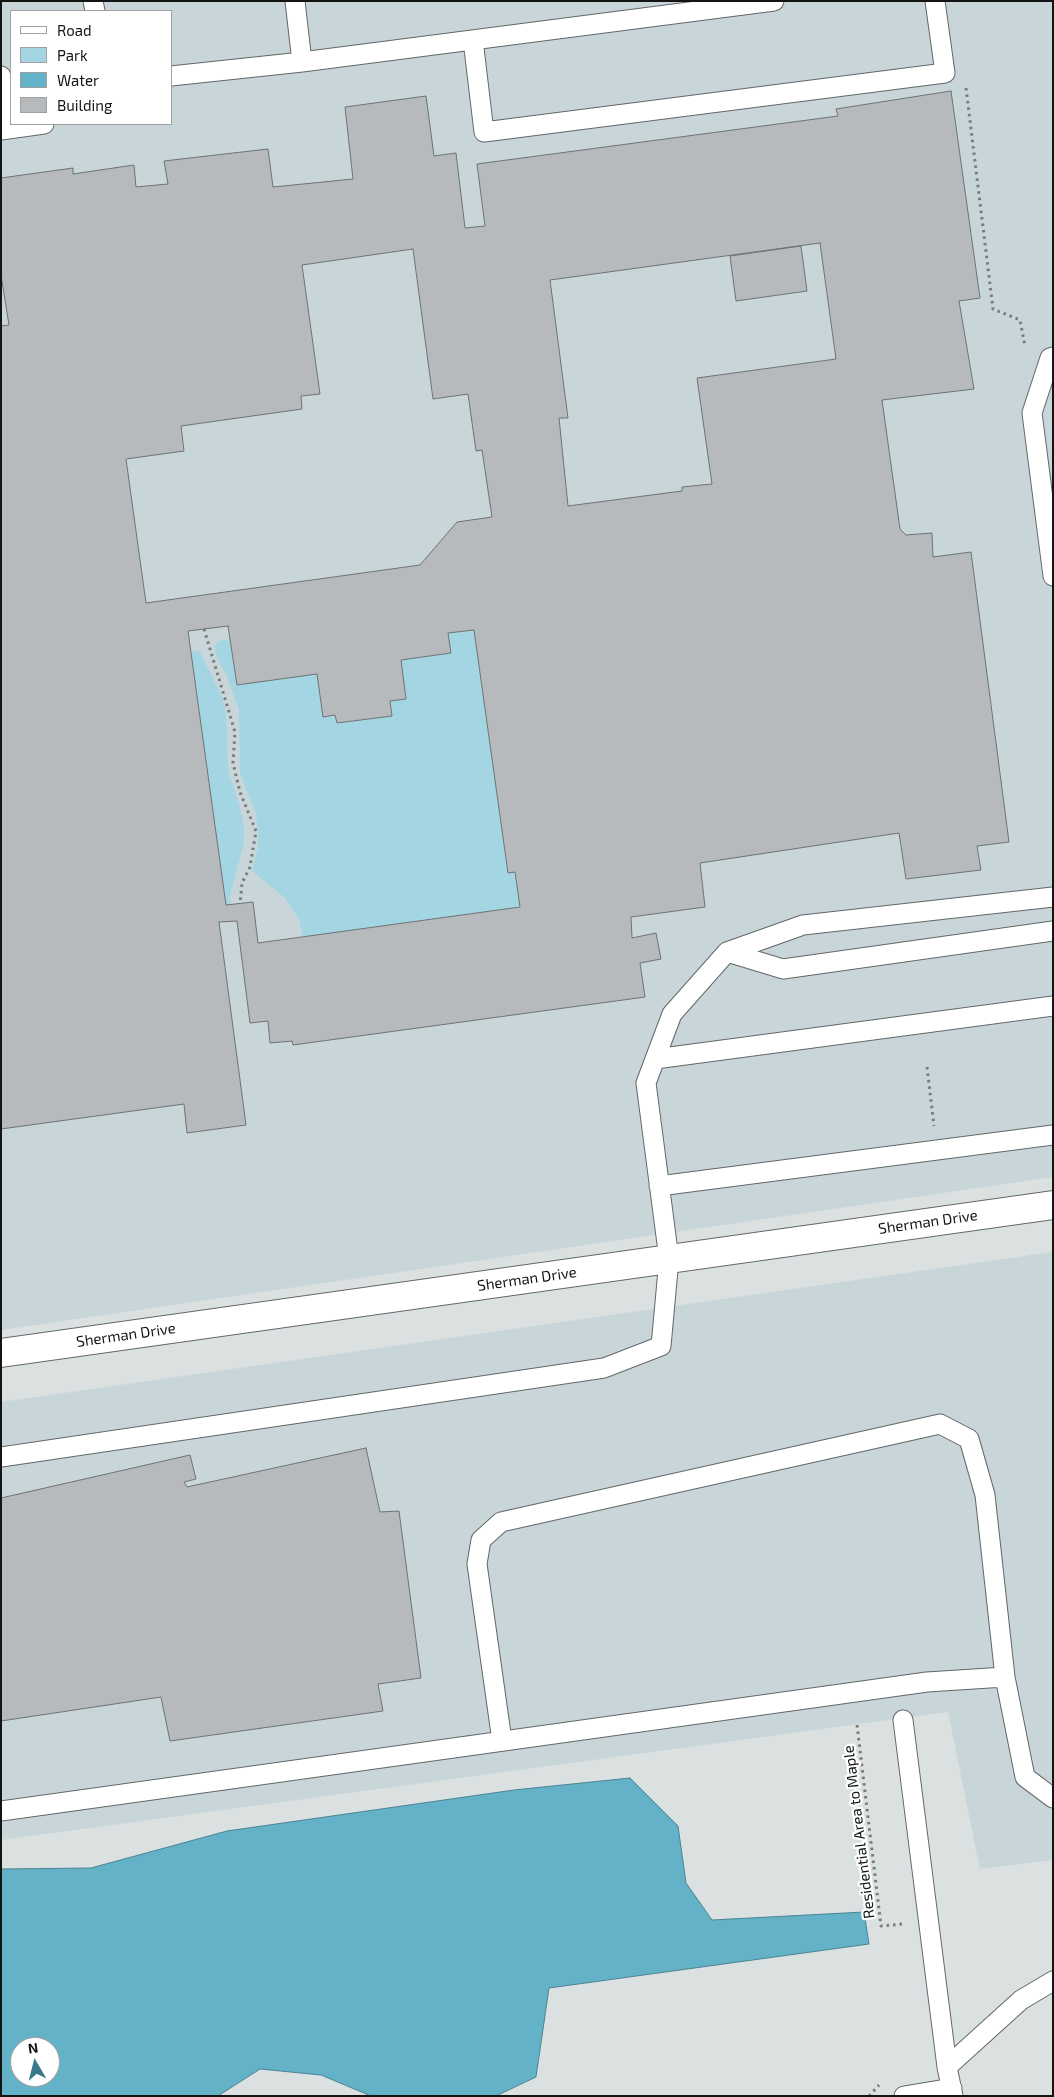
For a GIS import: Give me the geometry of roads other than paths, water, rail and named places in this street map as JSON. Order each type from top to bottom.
[{"type":"street","name":"Sherman Drive","points":[[1,1353],[1053,1205]]},
{"type":"lane","points":[[295,1],[302,62]]},
{"type":"lane","points":[[172,76],[302,62],[774,1]]},
{"type":"lane","points":[[473,40],[484,132],[945,73],[935,1]]},
{"type":"lane","points":[[1,76],[5,129],[36,125]]},
{"type":"lane","points":[[1053,356],[1050,358],[1032,413],[1053,576]]},
{"type":"lane","points":[[1,1457],[604,1368],[660,1346],[669,1259],[646,1083],[672,1014],[727,952],[803,925],[1053,897]]},
{"type":"lane","points":[[727,952],[783,968],[1053,931]]},
{"type":"lane","points":[[655,1059],[1053,1006]]},
{"type":"lane","points":[[659,1186],[1053,1135]]},
{"type":"lane","points":[[502,1741],[477,1564],[480,1540],[501,1522],[940,1424],[969,1439],[985,1495],[1005,1676],[1025,1777],[1053,1798]]},
{"type":"lane","points":[[1,1810],[926,1682],[1005,1676]]},
{"type":"lane","points":[[903,1720],[947,2067],[952,2092],[904,2096]]},
{"type":"lane","points":[[947,2067],[1021,2000],[1053,1981]]},
{"type":"water","points":[[630,1778],[678,1826],[686,1883],[712,1920],[864,1912],[869,1944],[549,1988],[536,2077],[496,2096],[371,2096],[321,2075],[260,2069],[218,2096],[1,2096],[1,1869],[91,1868],[227,1831],[514,1790]]}]
